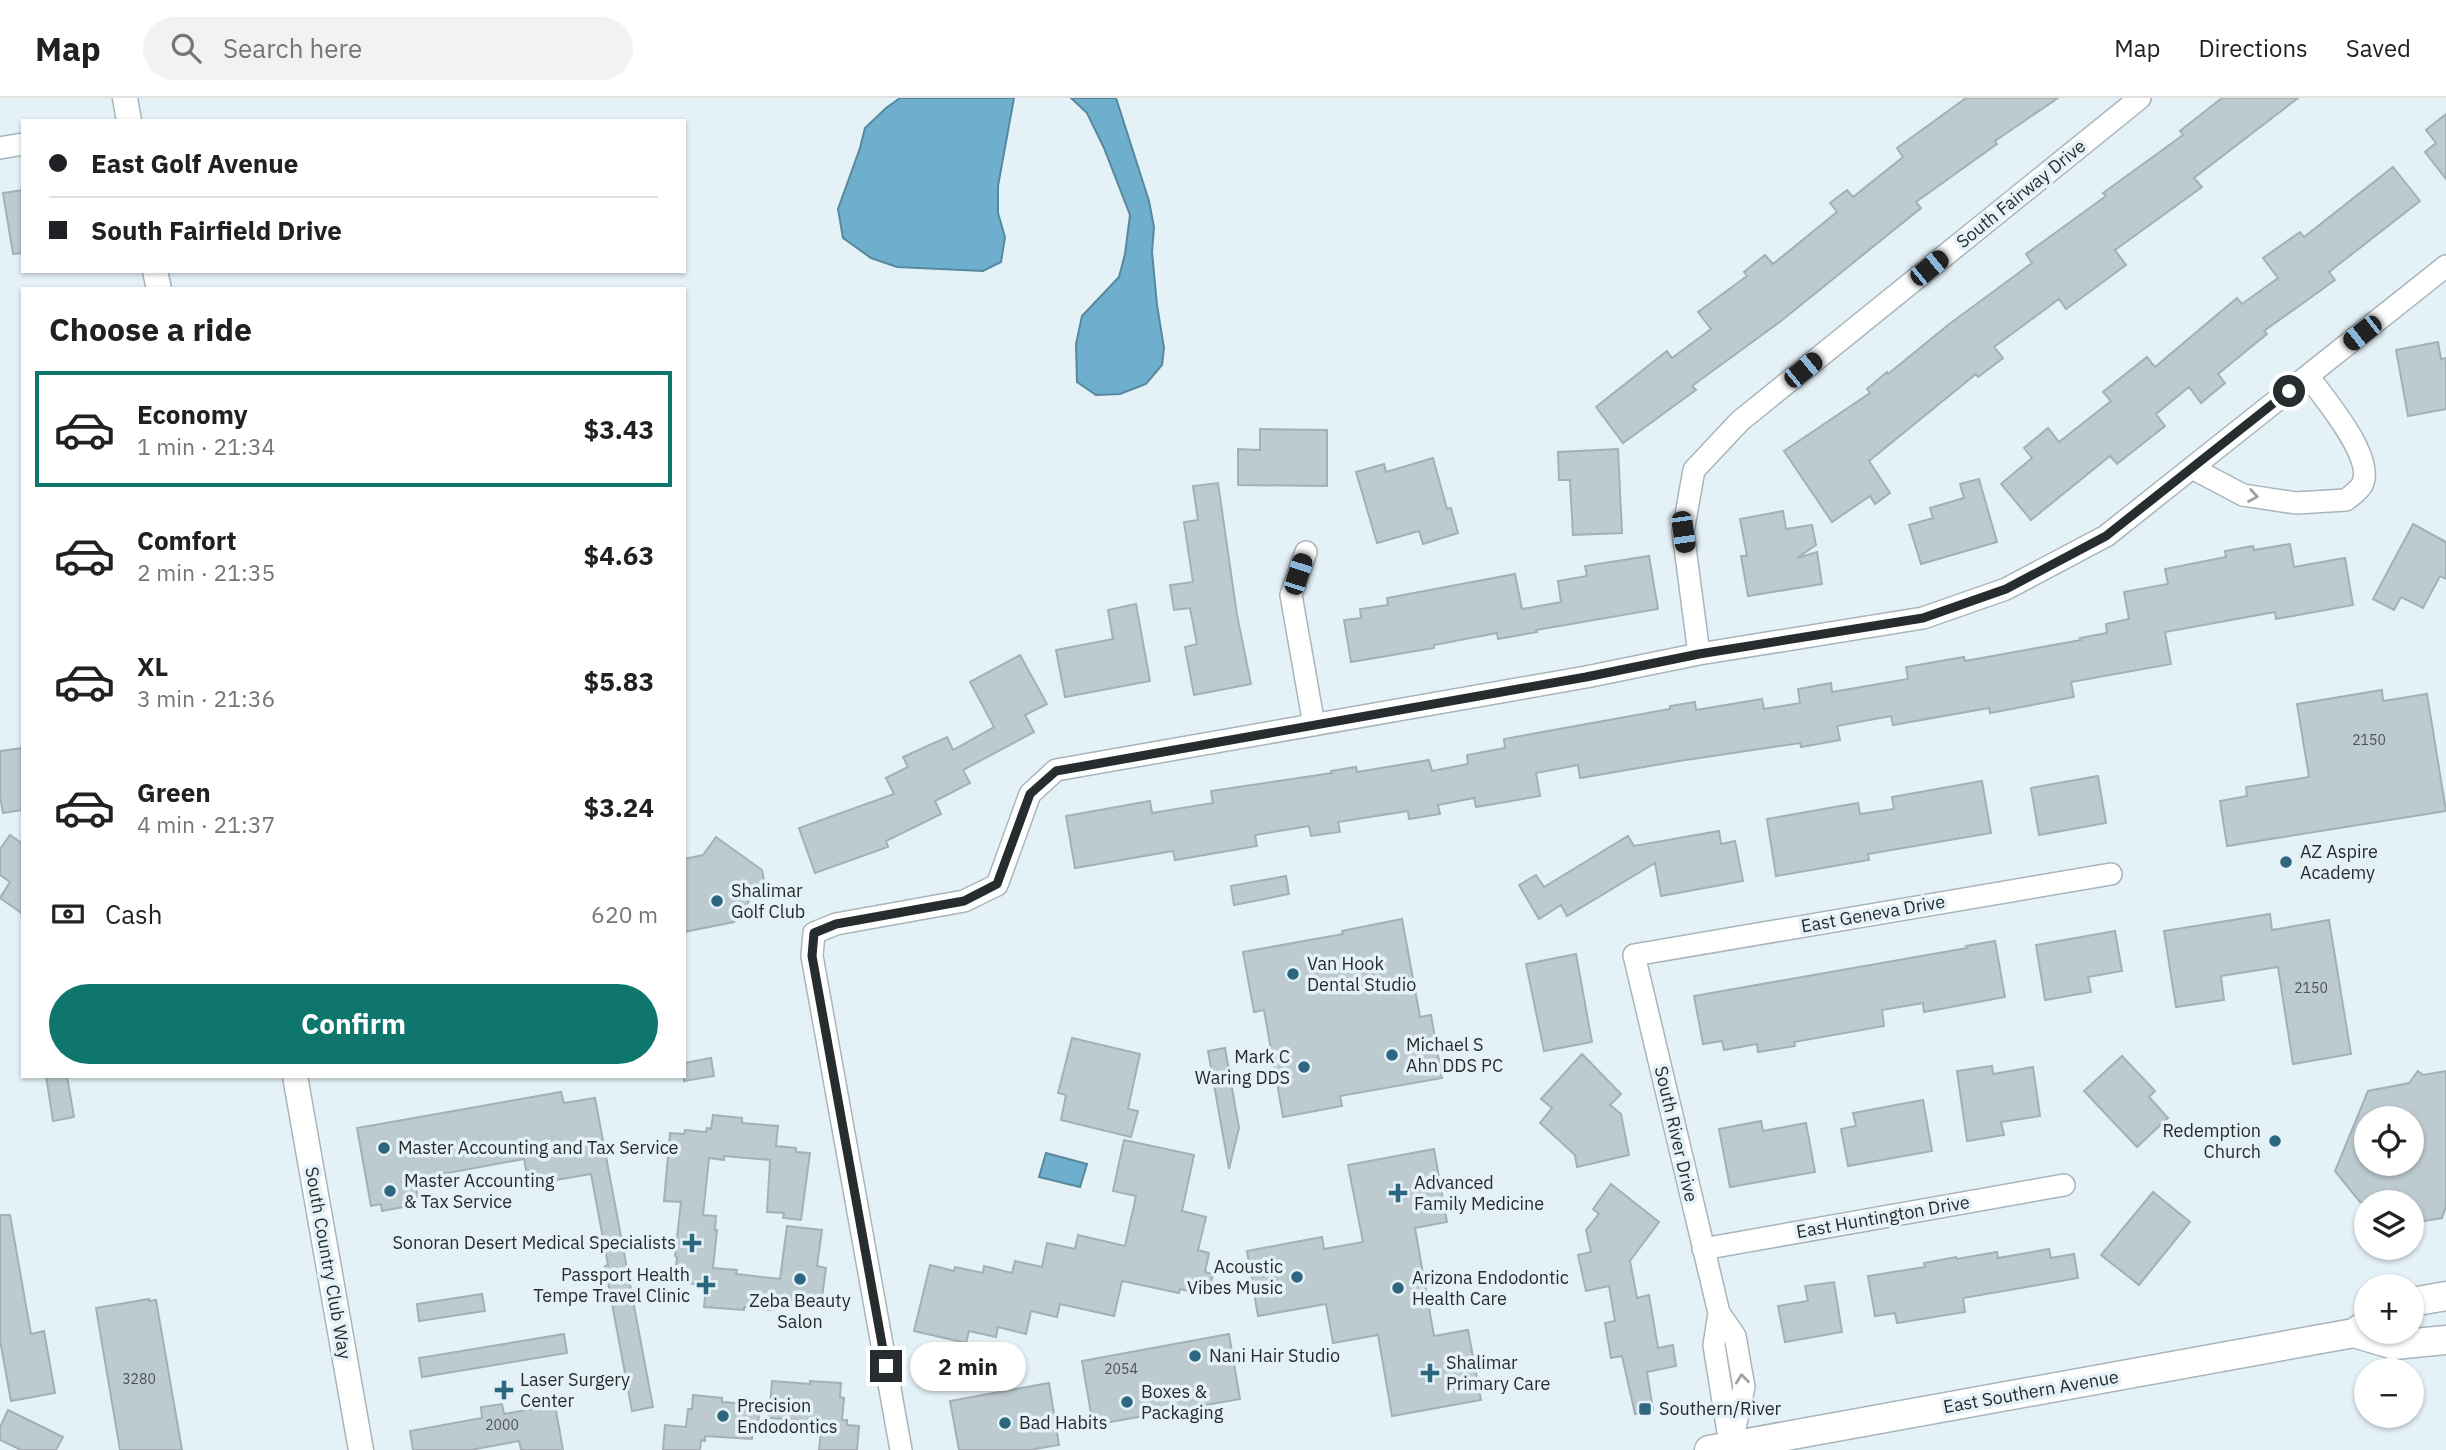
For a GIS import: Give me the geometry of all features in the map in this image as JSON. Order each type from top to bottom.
[{"type":"main road","points":[[2424,1300],[2446,1296]]},
{"type":"main road","points":[[2394,1345],[2446,1324]]},
{"type":"main road","name":"East Southern Avenue","points":[[1724,1449],[2354,1330]]},
{"type":"main road","name":"East Southern Avenue","points":[[2394,1345],[2446,1340]]},
{"type":"street","points":[[125,98],[129,119]]},
{"type":"street","name":"South Fairway Drive","points":[[1699,654],[1683,532],[1694,470],[1740,421],[2140,98]]},
{"type":"street","points":[[0,148],[21,144]]},
{"type":"street","points":[[901,1450],[814,966],[814,933],[836,924],[964,901],[997,884],[1030,794],[1056,771],[1586,677],[1699,654],[1923,618],[2006,589],[2106,536],[2446,266]]},
{"type":"street","points":[[2192,468],[2243,495],[2296,503],[2346,500],[2362,484],[2364,467],[2358,447],[2308,376]]},
{"type":"street","points":[[1306,552],[1291,595],[1314,725]]},
{"type":"street","name":"East Geneva Drive","points":[[1634,955],[2111,874]]},
{"type":"street","name":"South River Drive","points":[[1634,955],[1719,1313],[1714,1345],[1724,1449]]},
{"type":"street","name":"South Country Club Way","points":[[295,1078],[360,1450]]},
{"type":"street","name":"East Huntington Drive","points":[[1703,1249],[2064,1185]]},
{"type":"water","points":[[900,98],[1014,98],[998,186],[998,213],[1005,237],[1001,262],[983,271],[897,267],[871,258],[843,238],[838,209],[865,128]]},
{"type":"water","points":[[1071,98],[1116,98],[1149,201],[1154,227],[1152,252],[1164,348],[1162,365],[1146,384],[1120,394],[1096,395],[1077,382],[1076,344],[1082,316],[1119,277],[1130,215],[1087,113]]},
{"type":"water","points":[[1046,1153],[1087,1164],[1080,1187],[1039,1177]]},
{"type":"building","points":[[1966,98],[2058,98],[1995,141],[1997,144],[1916,202],[1921,208],[1781,321],[1692,386],[1696,390],[1623,443],[1596,407],[1667,351],[1672,358],[1711,329],[1698,312],[1747,276],[1744,272],[1765,255],[1773,264],[1837,212],[1830,203],[1847,190],[1853,197],[1903,157],[1897,148]]},
{"type":"building","points":[[2222,98],[2298,98],[2194,178],[2202,187],[2115,250],[2126,265],[2066,309],[2059,299],[1994,347],[2003,358],[1978,377],[1976,374],[1869,461],[1890,493],[1875,504],[1870,496],[1832,522],[1784,451],[1870,393],[1867,389],[1887,372],[1888,374],[1948,325],[2032,263],[2026,254],[2106,196],[2103,193],[2183,135],[2180,131]]},
{"type":"building","points":[[2446,114],[2446,179],[2425,152],[2436,143],[2426,130]]},
{"type":"building","points":[[2393,167],[2420,201],[2329,272],[2335,280],[2264,331],[2267,334],[2218,374],[2225,383],[2201,403],[2189,387],[2156,414],[2165,426],[2117,464],[2110,456],[2031,520],[2001,484],[2032,458],[2024,448],[2048,428],[2059,442],[2111,401],[2103,392],[2147,357],[2155,367],[2237,298],[2242,304],[2278,278],[2263,258],[2300,232],[2304,237]]},
{"type":"building","points":[[21,190],[21,253],[13,254],[3,193]]},
{"type":"building","points":[[2438,342],[2441,359],[2446,358],[2446,409],[2408,416],[2396,350]]},
{"type":"building","points":[[1260,429],[1327,430],[1327,486],[1238,485],[1238,449],[1260,450]]},
{"type":"building","points":[[1618,449],[1622,533],[1573,535],[1570,480],[1559,480],[1558,452]]},
{"type":"building","points":[[1433,458],[1447,509],[1451,508],[1458,533],[1423,544],[1419,531],[1377,543],[1356,472],[1384,464],[1386,472]]},
{"type":"building","points":[[1979,479],[1997,542],[1921,564],[1909,525],[1933,518],[1930,508],[1964,498],[1960,484]]},
{"type":"building","points":[[1218,483],[1237,615],[1251,684],[1194,695],[1185,647],[1197,644],[1190,608],[1174,610],[1170,585],[1193,582],[1184,522],[1198,520],[1193,486]]},
{"type":"building","points":[[1783,511],[1786,529],[1812,525],[1816,545],[1797,558],[1817,552],[1822,584],[1748,596],[1741,556],[1747,556],[1740,519]]},
{"type":"building","points":[[2413,524],[2446,542],[2446,579],[2440,576],[2423,608],[2401,597],[2394,610],[2373,599]]},
{"type":"building","points":[[2290,544],[2294,567],[2345,558],[2353,605],[2276,619],[2275,612],[2165,632],[2171,664],[2071,682],[2074,697],[1990,713],[1989,708],[1893,725],[1891,716],[1837,726],[1840,740],[1801,747],[1800,743],[1580,778],[1578,765],[1536,773],[1540,796],[1476,807],[1474,798],[1438,805],[1440,814],[1409,819],[1408,811],[1338,822],[1340,832],[1311,836],[1309,826],[1255,835],[1257,846],[1175,860],[1173,851],[1075,868],[1066,816],[1150,801],[1152,813],[1213,803],[1211,791],[1356,767],[1357,772],[1429,760],[1432,771],[1468,764],[1467,755],[1505,748],[1504,739],[1670,709],[1670,706],[1695,702],[1696,710],[1762,699],[1764,709],[1800,703],[1798,689],[1831,683],[1832,692],[1908,679],[1906,667],[1964,657],[1965,661],[2107,633],[2106,624],[2129,619],[2124,592],[2168,584],[2165,569],[2226,557],[2225,551],[2253,546],[2254,550]]},
{"type":"building","points":[[1649,556],[1658,609],[1498,639],[1497,633],[1434,645],[1434,648],[1351,662],[1344,620],[1361,618],[1360,609],[1388,605],[1387,598],[1515,574],[1522,609],[1561,602],[1558,581],[1587,576],[1585,566]]},
{"type":"building","points":[[1136,604],[1150,681],[1065,697],[1056,650],[1113,639],[1108,610]]},
{"type":"building","points":[[1020,655],[1047,704],[1025,715],[1034,732],[963,770],[970,783],[935,801],[941,814],[886,841],[888,847],[815,873],[799,828],[894,794],[886,778],[908,767],[903,757],[947,737],[953,750],[994,727],[970,682]]},
{"type":"building","points":[[2382,690],[2383,701],[2427,694],[2446,811],[2227,846],[2220,801],[2247,796],[2246,787],[2309,777],[2297,704]]},
{"type":"building","points":[[21,748],[21,810],[3,813],[0,797],[0,751]]},
{"type":"building","points":[[2098,776],[2106,823],[2039,835],[2031,788]]},
{"type":"building","points":[[1982,781],[1991,833],[1868,854],[1869,860],[1776,876],[1767,819],[1858,803],[1860,814],[1894,809],[1892,797]]},
{"type":"building","points":[[1719,831],[1721,844],[1735,841],[1743,881],[1661,896],[1655,863],[1567,916],[1561,905],[1539,919],[1519,885],[1536,875],[1544,887],[1628,836],[1634,846]]},
{"type":"building","points":[[10,835],[21,843],[21,913],[0,898],[10,882],[0,875],[0,849]]},
{"type":"building","name":"Shalimar Golf Club","points":[[716,837],[762,870],[764,880],[734,922],[686,932],[686,859],[703,855]]},
{"type":"building","points":[[1286,876],[1289,894],[1234,905],[1231,886]]},
{"type":"building","points":[[2270,914],[2272,930],[2329,920],[2351,1054],[2293,1064],[2278,967],[2221,976],[2224,1000],[2176,1007],[2164,931]]},
{"type":"building","points":[[1402,919],[1420,1017],[1431,1015],[1442,1078],[1340,1096],[1342,1106],[1283,1117],[1264,1010],[1254,1012],[1243,952],[1343,934],[1342,931]]},
{"type":"building","points":[[2115,931],[2122,971],[2088,977],[2091,992],[2045,1000],[2036,945]]},
{"type":"building","points":[[1995,941],[2005,997],[1924,1012],[1923,1003],[1882,1010],[1884,1026],[1794,1042],[1795,1046],[1758,1052],[1757,1044],[1724,1050],[1722,1041],[1703,1044],[1694,996]]},
{"type":"building","points":[[1576,954],[1592,1042],[1544,1051],[1526,964]]},
{"type":"building","points":[[1072,1038],[1140,1054],[1128,1109],[1138,1111],[1131,1137],[1061,1120],[1066,1095],[1058,1093]]},
{"type":"building","points":[[1225,1048],[1239,1128],[1229,1169],[1208,1051]]},
{"type":"building","points":[[1582,1054],[1621,1094],[1610,1105],[1621,1114],[1629,1155],[1577,1167],[1575,1155],[1540,1123],[1552,1108],[1541,1099]]},
{"type":"building","points":[[2122,1056],[2155,1091],[2149,1097],[2168,1118],[2137,1147],[2084,1091]]},
{"type":"building","points":[[711,1058],[714,1076],[684,1081],[686,1063]]},
{"type":"building","points":[[1992,1066],[1993,1074],[2033,1067],[2040,1116],[2001,1122],[2004,1135],[1967,1141],[1957,1071]]},
{"type":"building","points":[[2418,1071],[2423,1075],[2446,1071],[2446,1206],[2442,1218],[2424,1221],[2424,1190],[2354,1190],[2354,1195],[2335,1171],[2354,1125],[2354,1176],[2424,1176],[2424,1106],[2362,1106],[2368,1091],[2409,1083]]},
{"type":"building","points":[[46,1078],[67,1078],[74,1117],[53,1121]]},
{"type":"building","points":[[561,1092],[564,1103],[595,1098],[653,1407],[632,1411],[591,1174],[538,1183],[537,1178],[528,1180],[524,1159],[415,1179],[418,1198],[408,1200],[409,1206],[382,1211],[381,1204],[371,1206],[357,1128]]},
{"type":"building","points":[[1923,1100],[1932,1151],[1848,1166],[1841,1129],[1856,1126],[1853,1113]]},
{"type":"building","points":[[713,1115],[742,1118],[742,1123],[778,1126],[776,1146],[810,1153],[801,1220],[783,1218],[784,1213],[767,1212],[770,1160],[724,1156],[724,1160],[709,1158],[703,1215],[716,1216],[713,1268],[737,1270],[736,1274],[780,1279],[787,1226],[822,1230],[817,1266],[826,1268],[822,1297],[806,1295],[805,1301],[782,1299],[781,1303],[773,1302],[772,1310],[704,1307],[706,1285],[687,1283],[687,1278],[675,1276],[681,1202],[664,1201],[670,1133],[684,1134],[685,1130],[706,1132],[707,1128],[711,1129]]},
{"type":"building","points":[[1761,1121],[1763,1131],[1806,1123],[1815,1172],[1730,1187],[1719,1129]]},
{"type":"building","points":[[1124,1140],[1194,1155],[1182,1211],[1206,1217],[1198,1250],[1209,1253],[1205,1272],[1213,1274],[1208,1296],[1122,1281],[1114,1316],[1060,1304],[1057,1317],[1031,1311],[1026,1334],[998,1327],[996,1337],[969,1331],[966,1343],[914,1331],[930,1265],[954,1271],[955,1267],[983,1273],[984,1266],[1012,1273],[1015,1261],[1042,1267],[1047,1243],[1075,1249],[1078,1235],[1125,1246],[1136,1196],[1113,1191]]},
{"type":"building","points":[[1434,1149],[1447,1222],[1415,1228],[1434,1336],[1468,1330],[1481,1400],[1392,1416],[1378,1335],[1333,1343],[1326,1304],[1258,1316],[1247,1251],[1322,1237],[1324,1249],[1363,1242],[1348,1165]]},
{"type":"building","points":[[1611,1184],[1659,1222],[1630,1261],[1637,1298],[1649,1295],[1658,1348],[1673,1345],[1676,1366],[1647,1372],[1653,1410],[1635,1414],[1622,1356],[1611,1358],[1605,1323],[1615,1321],[1609,1286],[1586,1291],[1578,1255],[1591,1252],[1586,1230],[1599,1214],[1593,1209]]},
{"type":"building","points":[[2153,1192],[2190,1222],[2139,1285],[2101,1255]]},
{"type":"building","points":[[0,1215],[10,1215],[31,1334],[44,1331],[55,1393],[11,1401],[0,1340]]},
{"type":"building","points":[[2049,1249],[2051,1258],[2074,1254],[2078,1278],[1963,1298],[1965,1312],[1897,1323],[1895,1313],[1875,1316],[1868,1276],[1925,1267],[1924,1263],[1956,1257],[1957,1259],[1997,1252],[1998,1258]]},
{"type":"building","points":[[1834,1282],[1842,1332],[1785,1342],[1778,1306],[1808,1301],[1805,1286]]},
{"type":"building","points":[[482,1294],[485,1311],[419,1321],[417,1304]]},
{"type":"building","points":[[156,1300],[182,1450],[120,1450],[96,1308]]},
{"type":"building","points":[[564,1334],[567,1353],[422,1377],[419,1358]]},
{"type":"building","points":[[1229,1334],[1240,1399],[1093,1425],[1082,1361]]},
{"type":"building","points":[[772,1381],[841,1383],[840,1397],[844,1398],[842,1420],[847,1420],[847,1425],[859,1426],[857,1450],[819,1450],[822,1422],[769,1418]]},
{"type":"building","name":"Bad Habits","points":[[1049,1383],[1059,1445],[1029,1450],[959,1450],[950,1401]]},
{"type":"building","name":"Precision Endodontics","points":[[693,1395],[722,1398],[722,1402],[760,1405],[758,1424],[754,1423],[752,1439],[705,1436],[705,1441],[701,1440],[700,1450],[663,1450],[665,1425],[686,1427]]},
{"type":"building","points":[[502,1404],[504,1414],[555,1405],[563,1450],[521,1450],[519,1441],[470,1450],[413,1450],[410,1431],[482,1418],[481,1407]]},
{"type":"building","points":[[8,1410],[63,1437],[56,1450],[21,1450],[0,1440],[0,1427]]},
{"type":"place","name":"AZ Aspire Academy","points":[[2286,862]]},
{"type":"place","name":"Shalimar Golf Club","points":[[717,901]]},
{"type":"place","name":"Van Hook Dental Studio","points":[[1293,974]]},
{"type":"place","name":"Michael S Ahn DDS PC","points":[[1392,1055]]},
{"type":"place","name":"Mark C Waring DDS","points":[[1304,1067]]},
{"type":"place","name":"Redemption Church","points":[[2275,1141]]},
{"type":"place","name":"Master Accounting and Tax Service","points":[[384,1148]]},
{"type":"place","name":"Master Accounting & Tax Service","points":[[390,1191]]},
{"type":"place","name":"Advanced Family Medicine","points":[[1398,1193]]},
{"type":"place","name":"Sonoran Desert Medical Specialists","points":[[692,1243]]},
{"type":"place","name":"Acoustic Vibes Music","points":[[1297,1277]]},
{"type":"place","name":"Zeba Beauty Salon","points":[[800,1279]]},
{"type":"place","name":"Passport Health Tempe Travel Clinic","points":[[706,1285]]},
{"type":"place","name":"Arizona Endodontic Health Care","points":[[1398,1288]]},
{"type":"place","name":"Nani Hair Studio","points":[[1195,1356]]},
{"type":"place","name":"Shalimar Primary Care","points":[[1430,1373]]},
{"type":"place","name":"Laser Surgery Center","points":[[504,1390]]},
{"type":"place","name":"Boxes & Packaging","points":[[1127,1402]]},
{"type":"place","name":"Southern/River","points":[[1645,1409]]},
{"type":"place","name":"Precision Endodontics","points":[[723,1416]]},
{"type":"place","name":"Bad Habits","points":[[1005,1423]]},
{"type":"route","points":[[886,1366],[812,956],[814,933],[836,924],[964,901],[997,884],[1030,794],[1056,771],[1586,677],[1699,654],[1923,618],[2006,589],[2106,536],[2289,391]]}]
